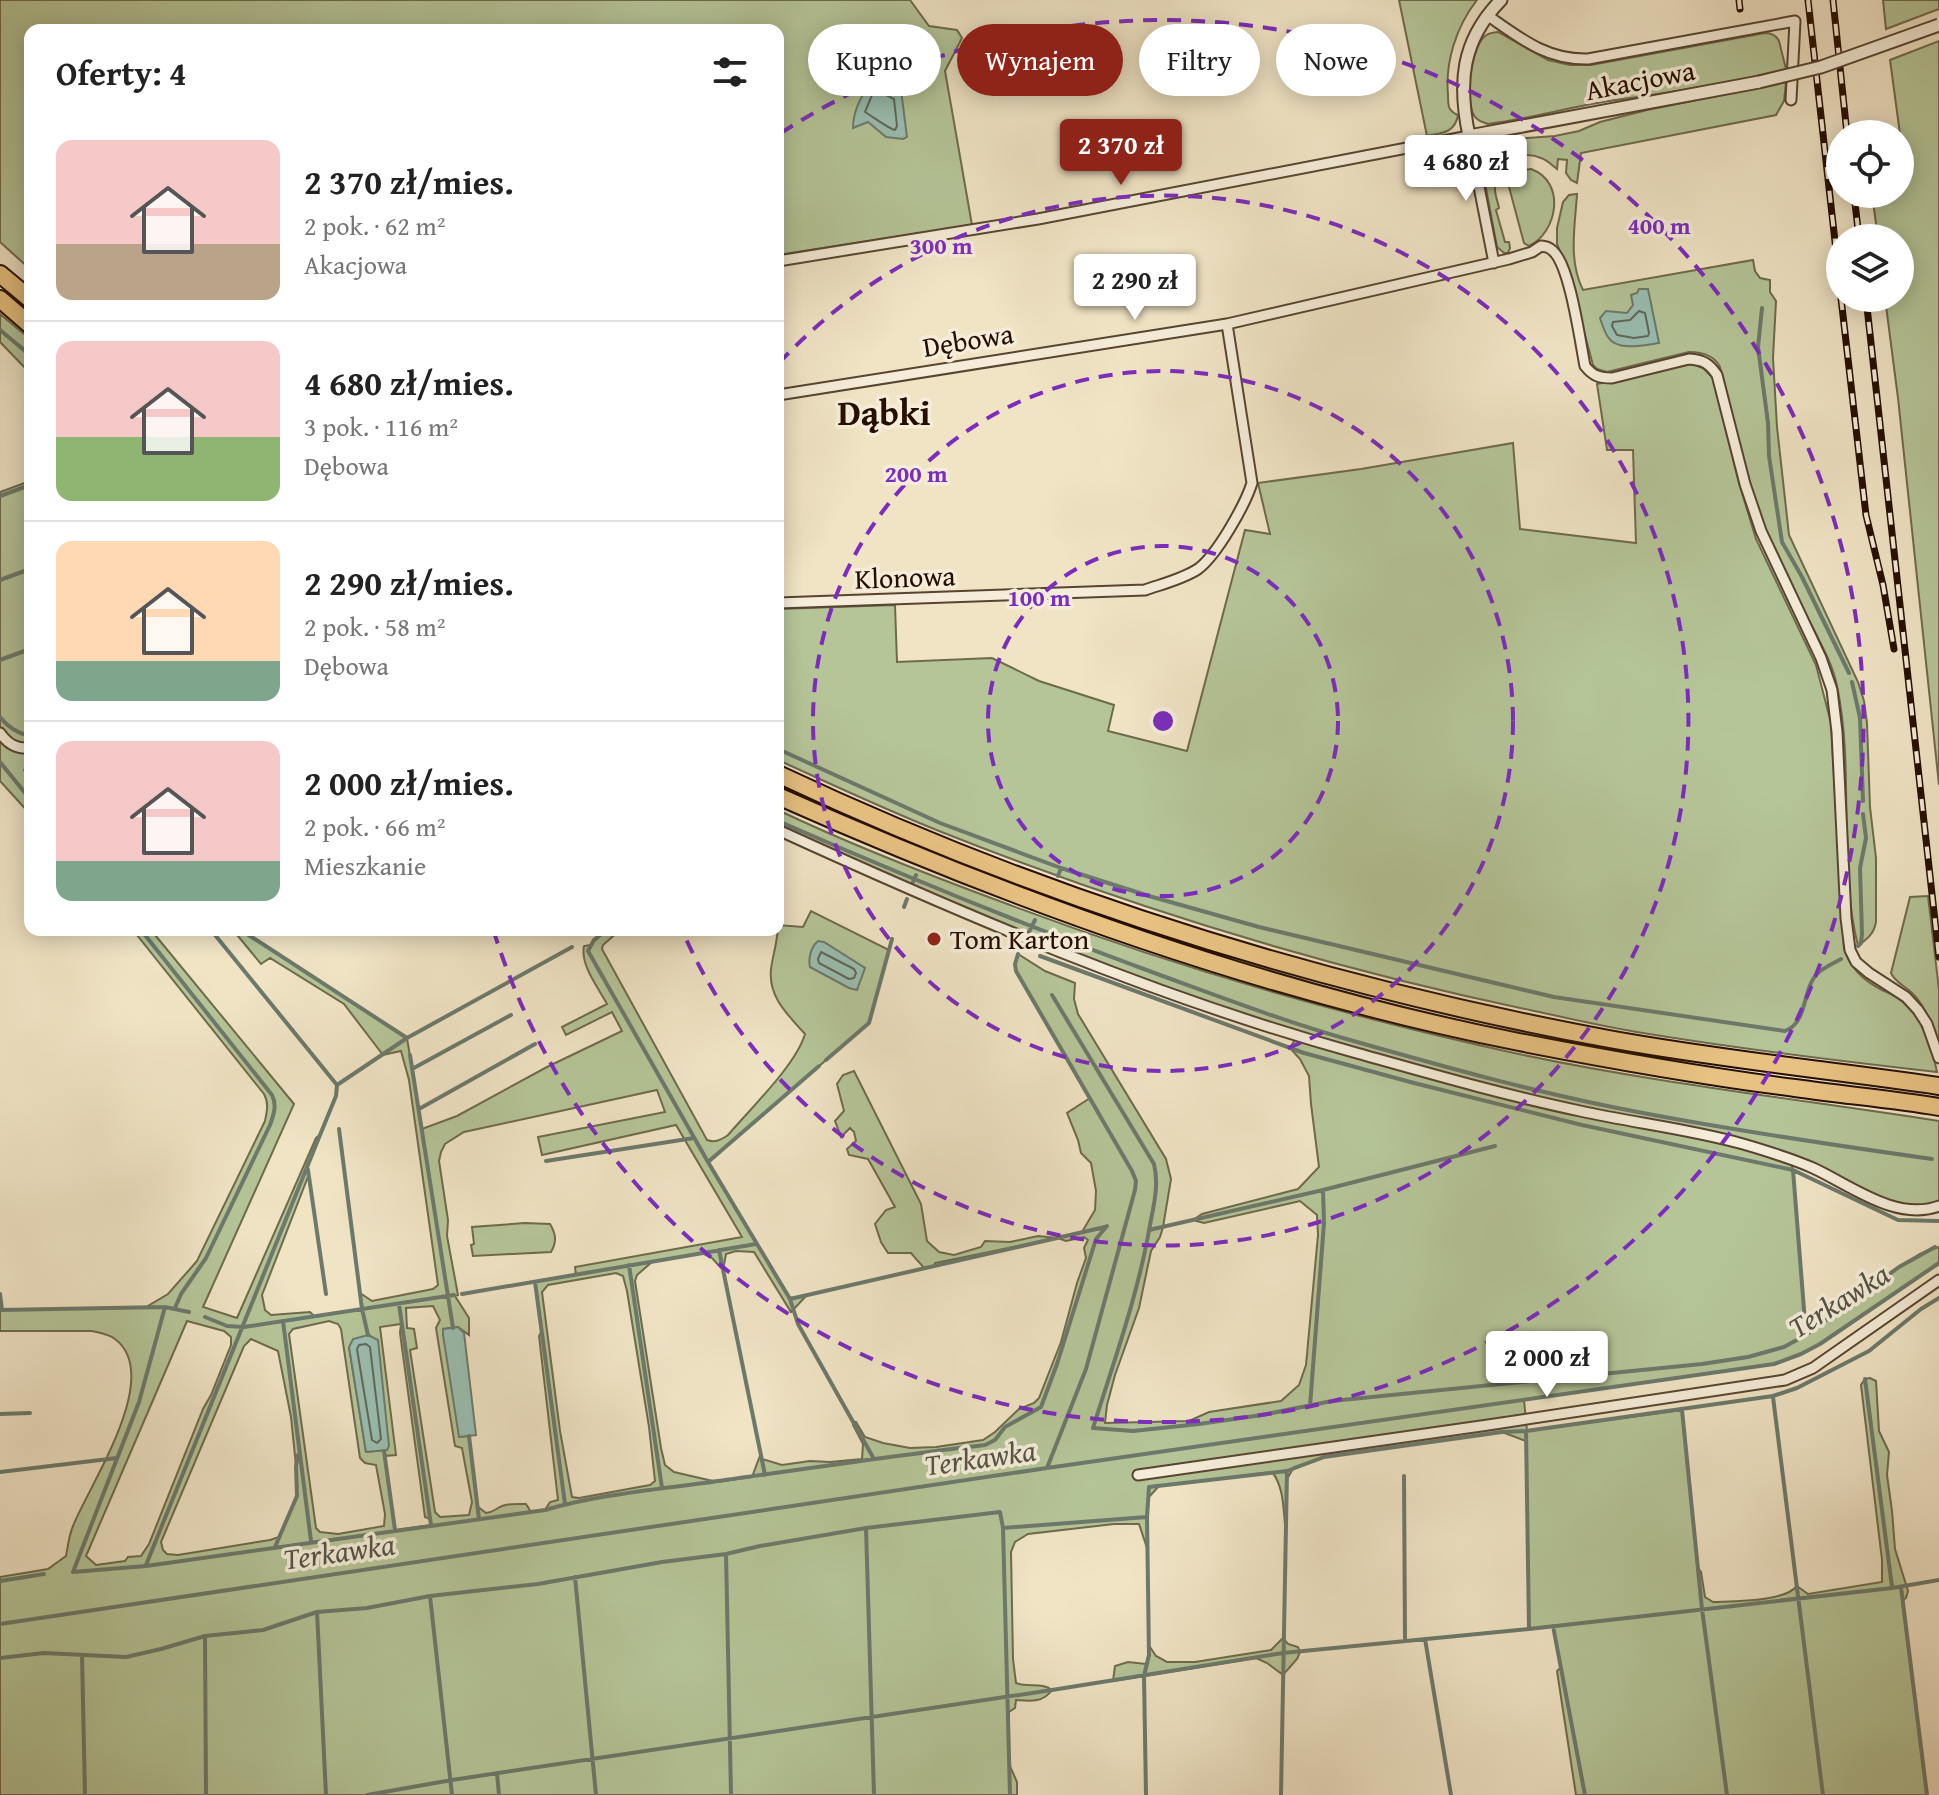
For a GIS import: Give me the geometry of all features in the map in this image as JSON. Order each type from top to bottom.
[{"type":"highway","points":[[0,274],[24,294]]},
{"type":"highway","points":[[0,299],[24,320]]},
{"type":"highway","points":[[784,777],[1061,892],[1152,923],[1338,978],[1429,1001],[1609,1039],[1939,1086]]},
{"type":"highway","points":[[784,799],[915,856],[1058,912],[1335,998],[1486,1035],[1608,1059],[1939,1107]]},
{"type":"street","points":[[1494,263],[1463,104],[1465,69],[1473,39],[1487,15],[1501,0]]},
{"type":"street","points":[[1487,15],[1535,48],[1571,60],[1795,21],[1791,100]]},
{"type":"street","name":"Akacjowa","points":[[784,260],[1038,219],[1759,82],[1821,67],[1939,25]]},
{"type":"street","name":"Dębowa","points":[[784,394],[1227,324],[1494,263],[1521,256],[1541,246],[1549,248],[1555,252],[1566,276],[1585,366],[1593,375],[1612,378],[1689,359],[1701,360],[1711,366],[1717,375],[1745,484],[1761,531],[1821,658],[1832,690],[1850,950],[1856,962],[1906,997],[1918,1010],[1927,1024],[1939,1058]]},
{"type":"street","name":"Klonowa","points":[[784,603],[1145,590],[1196,571],[1219,544],[1252,483],[1227,324]]},
{"type":"street","points":[[0,733],[12,745],[24,749]]},
{"type":"street","points":[[784,833],[1026,938],[1259,1023],[1363,1055],[1578,1111],[1739,1143],[1790,1159],[1869,1197],[1895,1206],[1920,1210],[1939,1206]]},
{"type":"street","points":[[1138,1475],[1785,1380],[1813,1368],[1939,1280]]},
{"type":"green space","points":[[0,0],[910,0],[928,24],[808,24],[808,96],[941,96],[941,28],[957,30],[957,48],[945,71],[972,225],[784,254],[784,24],[24,24],[24,264],[0,242]]},
{"type":"green space","points":[[1399,0],[1477,0],[1463,22],[1454,45],[1448,70],[1448,102],[1450,110],[1458,115],[1451,129],[1443,133],[1427,136]]},
{"type":"green space","points":[[1883,0],[1939,0],[1939,9],[1886,29]]},
{"type":"green space","points":[[1498,32],[1548,60],[1570,65],[1591,65],[1767,33],[1779,41],[1786,69],[1720,84],[1488,124],[1477,119],[1472,111],[1470,76],[1480,42],[1488,34]]},
{"type":"green space","points":[[1939,41],[1939,785],[1887,312],[1914,312],[1914,224],[1876,224],[1874,208],[1914,208],[1914,120],[1898,120],[1890,60]]},
{"type":"green space","points":[[1786,82],[1784,101],[1776,115],[1581,153],[1577,183],[1566,173],[1567,160],[1558,159],[1557,169],[1533,156],[1517,157],[1504,166],[1496,181],[1499,208],[1496,210],[1505,242],[1509,242],[1510,248],[1508,253],[1504,253],[1497,247],[1482,167],[1483,156],[1501,140],[1555,136],[1647,110]]},
{"type":"green space","points":[[1531,169],[1550,185],[1554,208],[1546,230],[1529,246],[1524,243],[1509,187],[1516,174]]},
{"type":"green space","points":[[1577,194],[1574,255],[1583,290],[1753,260],[1760,278],[1770,280],[1770,292],[1776,301],[1773,358],[1789,535],[1858,682],[1867,723],[1870,807],[1876,858],[1876,922],[1872,933],[1858,946],[1848,882],[1845,751],[1837,686],[1827,657],[1758,511],[1720,367],[1707,355],[1689,352],[1607,372],[1593,365],[1567,268],[1557,244],[1563,202],[1569,195]]},
{"type":"green space","points":[[0,314],[24,334],[24,367],[0,342]]},
{"type":"green space","points":[[1692,364],[1703,368],[1713,378],[1756,539],[1816,665],[1831,723],[1844,949],[1863,978],[1897,998],[1914,1013],[1929,1042],[1937,1072],[1615,1028],[1379,975],[1157,910],[1011,859],[898,814],[784,763],[784,609],[895,605],[897,662],[992,658],[1039,681],[1114,705],[1108,731],[1187,751],[1245,530],[1270,534],[1258,483],[1513,443],[1520,529],[1636,543],[1633,450],[1607,450],[1597,384]]},
{"type":"green space","points":[[24,483],[24,807],[0,781],[0,492]]},
{"type":"green space","points":[[784,813],[889,859],[1065,925],[1320,1005],[1514,1053],[1620,1073],[1939,1121],[1939,1206],[1908,1209],[1790,1160],[1806,1334],[1899,1267],[1939,1247],[1939,1263],[1820,1344],[1774,1364],[1524,1400],[1527,1431],[1682,1410],[1698,1568],[1705,1597],[1713,1602],[1745,1601],[1781,1595],[1797,1586],[1808,1594],[1882,1582],[1861,1385],[1865,1379],[1876,1381],[1879,1431],[1889,1452],[1887,1475],[1895,1549],[1908,1591],[1902,1601],[1927,1795],[1576,1795],[1553,1626],[1529,1629],[1526,1441],[1502,1432],[1324,1457],[1294,1467],[1287,1479],[1286,1533],[1281,1493],[1272,1472],[1159,1486],[1148,1498],[1147,1548],[1139,1524],[1028,1534],[1015,1542],[1011,1552],[1016,1683],[1052,1690],[1040,1699],[1016,1700],[1015,1708],[1009,1712],[1009,1764],[1017,1782],[1017,1795],[0,1795],[0,1577],[48,1569],[66,1556],[73,1526],[118,1431],[131,1378],[128,1356],[112,1337],[92,1331],[0,1331],[0,1310],[146,1307],[168,1294],[197,1261],[265,1121],[267,1104],[264,1094],[138,936],[156,936],[294,1104],[203,1307],[237,1318],[316,1138],[320,1135],[308,1166],[309,1174],[262,1295],[265,1310],[271,1315],[310,1312],[315,1317],[362,1309],[360,1293],[372,1301],[433,1289],[438,1285],[409,1080],[401,1051],[383,1055],[344,1004],[270,958],[261,964],[238,936],[250,936],[407,1038],[422,1129],[457,1116],[622,1031],[612,1012],[566,1035],[562,1027],[607,1004],[587,968],[583,953],[584,946],[600,936],[613,936],[602,949],[707,1140],[713,1141],[728,1135],[760,1100],[792,1059],[805,1034],[776,997],[771,979],[777,936],[784,936],[784,925],[803,927],[811,911],[889,950],[869,1023],[708,1162],[790,1298],[807,1295],[791,1312],[754,1252],[726,1254],[723,1270],[712,1258],[702,1253],[652,1262],[637,1275],[635,1281],[665,1465],[674,1472],[717,1482],[752,1477],[761,1453],[762,1459],[782,1465],[862,1459],[863,1444],[853,1422],[865,1437],[910,1448],[983,1440],[1019,1409],[1039,1398],[1061,1342],[1086,1258],[1084,1248],[1088,1240],[1084,1237],[1066,1241],[1058,1238],[1082,1232],[1095,1210],[1096,1191],[1091,1163],[1081,1153],[1067,1113],[1090,1098],[1016,971],[1018,954],[1045,971],[1075,983],[1074,999],[1078,1014],[1166,1159],[1171,1179],[1163,1227],[1151,1251],[1139,1308],[1115,1375],[1105,1423],[1189,1421],[1209,1412],[1281,1401],[1299,1385],[1306,1365],[1318,1235],[1317,1215],[1300,1201],[1204,1223],[1193,1220],[1202,1214],[1298,1189],[1319,1167],[1309,1076],[1290,1048],[1297,1036],[1126,977],[784,833]],"holes":[[[657,1090],[665,1112],[538,1137],[542,1155],[676,1125],[742,1237],[575,1267],[576,1275],[535,1282],[558,1500],[550,1502],[545,1510],[531,1512],[526,1504],[514,1504],[486,1513],[477,1506],[469,1436],[460,1437],[443,1329],[458,1327],[469,1335],[469,1318],[455,1296],[458,1295],[447,1236],[448,1220],[439,1161],[445,1144],[464,1132]],[[616,1273],[623,1276],[649,1427],[655,1481],[650,1485],[572,1497],[542,1292],[548,1285]],[[433,1306],[440,1320],[436,1328],[455,1446],[462,1448],[472,1502],[469,1515],[440,1517],[435,1512],[410,1350],[417,1348],[414,1329],[407,1328],[406,1308]],[[187,1321],[224,1331],[231,1337],[231,1345],[149,1544],[141,1556],[128,1557],[125,1561],[96,1565],[86,1556]],[[329,1321],[338,1324],[341,1329],[360,1458],[365,1463],[376,1465],[385,1514],[384,1526],[338,1534],[320,1532],[316,1528],[289,1334],[293,1329]],[[401,1324],[425,1517],[430,1519],[431,1525],[395,1530],[384,1456],[396,1455],[380,1327]],[[251,1339],[278,1351],[291,1417],[297,1496],[279,1537],[178,1555],[167,1554],[161,1542],[244,1346]],[[349,1347],[387,1450],[366,1452]]]},
{"type":"green space","points":[[1928,896],[1939,990],[1939,1045],[1919,1001],[1891,973],[1910,897]]},
{"type":"green space","points":[[854,1071],[921,1204],[927,1241],[939,1252],[954,1255],[981,1247],[985,1241],[1010,1242],[1038,1236],[1058,1238],[935,1263],[935,1266],[924,1268],[911,1253],[888,1253],[875,1224],[886,1210],[895,1207],[868,1159],[849,1155],[847,1149],[856,1141],[854,1132],[850,1128],[841,1137],[835,1121],[844,1111],[837,1084],[843,1075]]},
{"type":"green space","points":[[550,1224],[555,1238],[551,1252],[473,1256],[472,1227]]},
{"type":"green space","points":[[1283,1638],[1288,1644],[1298,1647],[1300,1652],[1283,1675],[1256,1658],[1113,1681],[1115,1666],[1128,1662],[1146,1664],[1148,1644],[1156,1656],[1167,1662],[1195,1662],[1271,1650]]},
{"type":"water","points":[[862,96],[902,96],[907,137],[886,137],[868,122],[853,128]]},
{"type":"water","points":[[1639,289],[1648,289],[1659,343],[1618,345],[1608,337],[1600,318],[1606,311],[1627,313],[1633,305],[1631,295]]},
{"type":"water","points":[[818,941],[865,968],[857,990],[810,967],[811,953]]},
{"type":"water","points":[[458,1327],[464,1333],[476,1435],[459,1437],[443,1335],[443,1329]]},
{"type":"water","points":[[368,1335],[378,1340],[389,1446],[387,1450],[366,1452],[349,1347],[353,1339]]},
{"type":"waterway","points":[[1762,308],[1758,347],[1782,542],[1849,673]]},
{"type":"waterway","points":[[0,330],[24,350]]},
{"type":"waterway","points":[[0,496],[24,487]]},
{"type":"waterway","points":[[0,580],[24,571]]},
{"type":"waterway","points":[[0,660],[24,651]]},
{"type":"waterway","points":[[1852,682],[1860,718],[1863,801]]},
{"type":"waterway","points":[[0,717],[24,734]]},
{"type":"waterway","points":[[784,752],[940,823],[1061,868]]},
{"type":"waterway","points":[[0,762],[24,792]]},
{"type":"waterway","points":[[1858,946],[1862,934],[1860,868],[1866,838],[1863,814]]},
{"type":"waterway","points":[[784,824],[1064,939],[1255,1009],[1350,1040],[1602,1105],[1748,1132],[1932,1159]]},
{"type":"waterway","points":[[1058,876],[1061,868],[1259,927],[1554,997],[1785,1031],[1793,1027],[1802,1013],[1813,979],[1821,970],[1841,959]]},
{"type":"waterway","points":[[913,882],[916,875]]},
{"type":"waterway","points":[[904,907],[907,899]]},
{"type":"waterway","points":[[1029,932],[1035,920]]},
{"type":"waterway","points":[[146,936],[272,1095],[274,1102],[270,1125],[206,1258],[175,1308]]},
{"type":"waterway","points":[[216,936],[337,1085],[407,1038],[572,947]]},
{"type":"waterway","points":[[250,936],[407,1038]]},
{"type":"waterway","points":[[599,936],[588,951],[790,1299],[1105,1227]]},
{"type":"waterway","points":[[826,1060],[869,1023],[892,939]]},
{"type":"waterway","points":[[1018,954],[1016,971],[1136,1181],[1086,1369],[1047,1468]]},
{"type":"waterway","points":[[1040,956],[1304,1053],[1582,1125],[1793,1170],[1898,1220],[1939,1221]]},
{"type":"waterway","points":[[1052,995],[1154,1164],[1155,1172],[1154,1202],[1139,1277],[1093,1428],[1133,1431],[1199,1424],[1332,1401],[1748,1357],[1784,1347],[1806,1335],[1899,1267],[1935,1247]]},
{"type":"waterway","points":[[412,1069],[511,1015]]},
{"type":"waterway","points":[[419,1109],[535,1044]]},
{"type":"waterway","points":[[410,1055],[453,1328]]},
{"type":"waterway","points":[[708,1162],[819,1066]]},
{"type":"waterway","points":[[146,1565],[336,1096],[337,1085]]},
{"type":"waterway","points":[[339,1129],[368,1335]]},
{"type":"waterway","points":[[546,1161],[694,1138]]},
{"type":"waterway","points":[[1149,1230],[1495,1146]]},
{"type":"waterway","points":[[308,1170],[326,1294]]},
{"type":"waterway","points":[[1793,1170],[1806,1335]]},
{"type":"waterway","points":[[1310,1406],[1324,1223],[1323,1190]]},
{"type":"waterway","points":[[165,1307],[139,1402],[73,1572],[146,1566],[545,1510],[635,1492],[985,1445],[995,1440],[1005,1427],[1041,1407],[1096,1239],[1107,1226]]},
{"type":"waterway","points":[[462,1294],[756,1244]]},
{"type":"waterway","points":[[719,1250],[765,1475]]},
{"type":"waterway","name":"Terkawka","points":[[0,1624],[1047,1468],[1774,1364],[1820,1344],[1939,1263]]},
{"type":"waterway","points":[[629,1265],[662,1488]]},
{"type":"waterway","points":[[535,1282],[565,1504]]},
{"type":"waterway","points":[[0,1294],[2,1310]]},
{"type":"waterway","points":[[205,1317],[227,1326],[244,1327],[454,1295]]},
{"type":"waterway","points":[[1146,1795],[1144,1676],[1149,1655],[1149,1487],[1287,1471],[1324,1457],[1773,1396],[1797,1388],[1869,1351],[1939,1298]]},
{"type":"waterway","points":[[790,1299],[798,1324],[874,1459]]},
{"type":"waterway","points":[[399,1304],[431,1525]]},
{"type":"waterway","points":[[0,1310],[165,1307],[189,1312]]},
{"type":"waterway","points":[[283,1321],[311,1541]]},
{"type":"waterway","points":[[1865,1379],[1892,1587]]},
{"type":"waterway","points":[[1773,1397],[1823,1795]]},
{"type":"waterway","points":[[1682,1410],[1702,1609],[1727,1795]]},
{"type":"waterway","points":[[0,1414],[30,1413]]},
{"type":"waterway","points":[[1526,1431],[1529,1629]]},
{"type":"waterway","points":[[469,1436],[479,1519]]},
{"type":"waterway","points":[[384,1451],[395,1530]]},
{"type":"waterway","points":[[275,1547],[297,1496],[298,1455]]},
{"type":"waterway","points":[[0,1472],[117,1458]]},
{"type":"waterway","points":[[1281,1795],[1287,1471]]},
{"type":"waterway","points":[[1404,1476],[1405,1641]]},
{"type":"waterway","points":[[0,1658],[44,1653],[126,1657],[205,1636],[263,1630],[317,1612],[538,1584],[866,1528],[1000,1512],[1003,1528],[1010,1795]]},
{"type":"waterway","points":[[1003,1528],[1147,1517]]},
{"type":"waterway","points":[[866,1528],[874,1795]]},
{"type":"waterway","points":[[726,1554],[731,1795]]},
{"type":"waterway","points":[[0,1581],[44,1574]]},
{"type":"waterway","points":[[575,1577],[596,1795]]},
{"type":"waterway","points":[[367,1795],[1283,1653],[1529,1629],[1939,1580]]},
{"type":"waterway","points":[[1901,1587],[1927,1795]]},
{"type":"waterway","points":[[430,1596],[452,1795]]},
{"type":"waterway","points":[[317,1612],[326,1795]]},
{"type":"waterway","points":[[1553,1626],[1585,1795]]},
{"type":"waterway","points":[[205,1636],[206,1795]]},
{"type":"waterway","points":[[1425,1639],[1451,1795]]},
{"type":"waterway","points":[[82,1655],[85,1795]]},
{"type":"waterway","points":[[497,1773],[499,1795]]},
{"type":"railway","points":[[1739,0],[1740,9]]},
{"type":"railway","points":[[1808,0],[1833,224]]},
{"type":"railway","points":[[1833,0],[1846,120]]},
{"type":"railway","points":[[1856,208],[1857,224]]},
{"type":"railway","points":[[1843,312],[1866,515],[1894,649]]},
{"type":"railway","points":[[1868,312],[1939,957]]},
{"type":"place","name":"Tom Karton","points":[[934,939]]},
{"type":"district","name":"Dąbki","points":[[884,412]]}]
